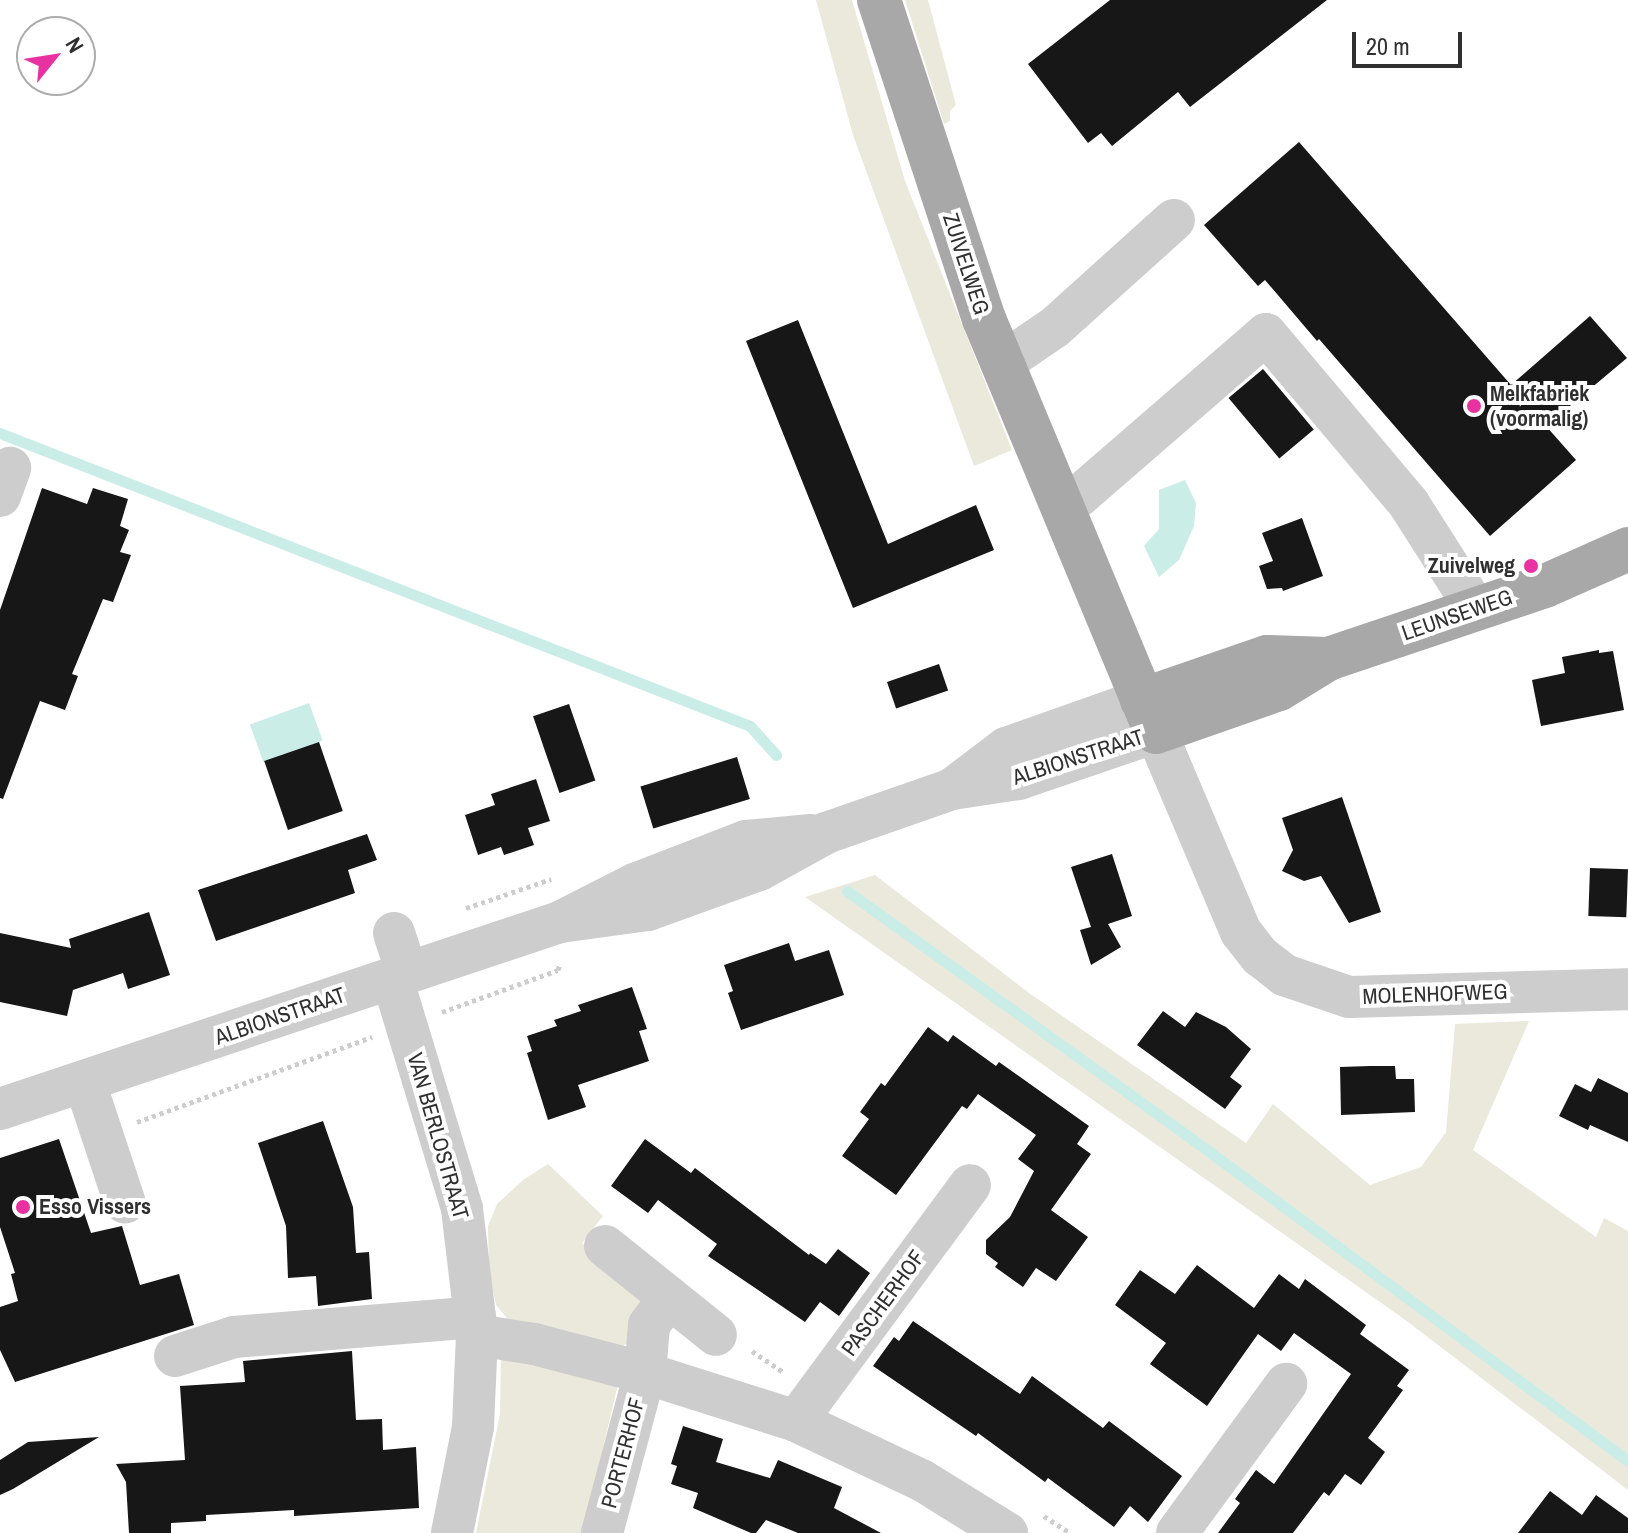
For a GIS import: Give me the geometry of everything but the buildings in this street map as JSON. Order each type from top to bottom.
[{"type":"main road","name":"ZUIVELWEG","points":[[879,0],[984,319],[1149,716]]},
{"type":"main road","name":"LEUNSEWEG","points":[[1149,716],[1279,689],[1328,659],[1545,586],[1628,549]]},
{"type":"street","points":[[1002,363],[1055,327],[1174,220]]},
{"type":"street","points":[[1060,501],[1079,496],[1266,334],[1409,504],[1476,609]]},
{"type":"street","name":"ALBIONSTRAAT","points":[[0,1109],[399,976],[561,939],[637,883],[746,841],[826,833],[952,789],[1019,779],[1149,716]]},
{"type":"street","name":"MOLENHOFWEG","points":[[1149,716],[1241,932],[1260,956],[1284,975],[1349,997],[1628,989]]},
{"type":"street","name":"VAN BERLOSTRAAT","points":[[394,933],[407,1025],[462,1209],[476,1326],[473,1427],[452,1533]]},
{"type":"street","points":[[85,1083],[125,1203]]},
{"type":"street","name":"PASCHERHOF","points":[[796,1421],[970,1185]]},
{"type":"street","points":[[605,1246],[716,1335]]},
{"type":"street","points":[[645,1373],[649,1325],[669,1297]]},
{"type":"street","points":[[175,1356],[234,1337],[476,1326],[645,1373],[796,1421],[923,1481],[1007,1533]]},
{"type":"street","name":"PORTERHOF","points":[[602,1533],[645,1373]]},
{"type":"street","points":[[1177,1533],[1286,1384]]},
{"type":"path","points":[[102,1134],[558,970],[561,939]]},
{"type":"shaded area","points":[[816,0],[852,0],[905,181],[1012,450],[974,466],[853,135]]},
{"type":"shaded area","points":[[905,0],[928,0],[956,105],[950,111],[950,121],[944,124]]},
{"type":"shaded area","points":[[875,875],[1029,993],[1246,1143],[1273,1104],[1370,1185],[1421,1167],[1446,1132],[1455,1024],[1529,1021],[1473,1150],[1596,1237],[1604,1218],[1628,1231],[1628,1490],[1404,1319],[805,897]]},
{"type":"shaded area","points":[[548,1164],[603,1216],[582,1243],[645,1298],[634,1339],[623,1346],[510,1322],[496,1305],[489,1271],[488,1226],[497,1204],[523,1180]]},
{"type":"shaded area","points":[[501,1351],[619,1380],[583,1533],[476,1533],[500,1414]]},
{"type":"water","points":[[1185,480],[1196,503],[1194,526],[1179,560],[1159,577],[1144,546],[1159,529],[1159,490]]},
{"type":"water","points":[[309,703],[323,741],[263,762],[250,725]]},
{"type":"waterway","points":[[0,433],[750,726],[776,755]]},
{"type":"waterway","points":[[847,891],[1211,1153],[1628,1461]]},
{"type":"place","name":"Melkfabriek (voormalig)","points":[[1474,406]]},
{"type":"place","name":"Zuivelweg","points":[[1531,566]]},
{"type":"place","name":"Esso Vissers","points":[[23,1207]]}]
